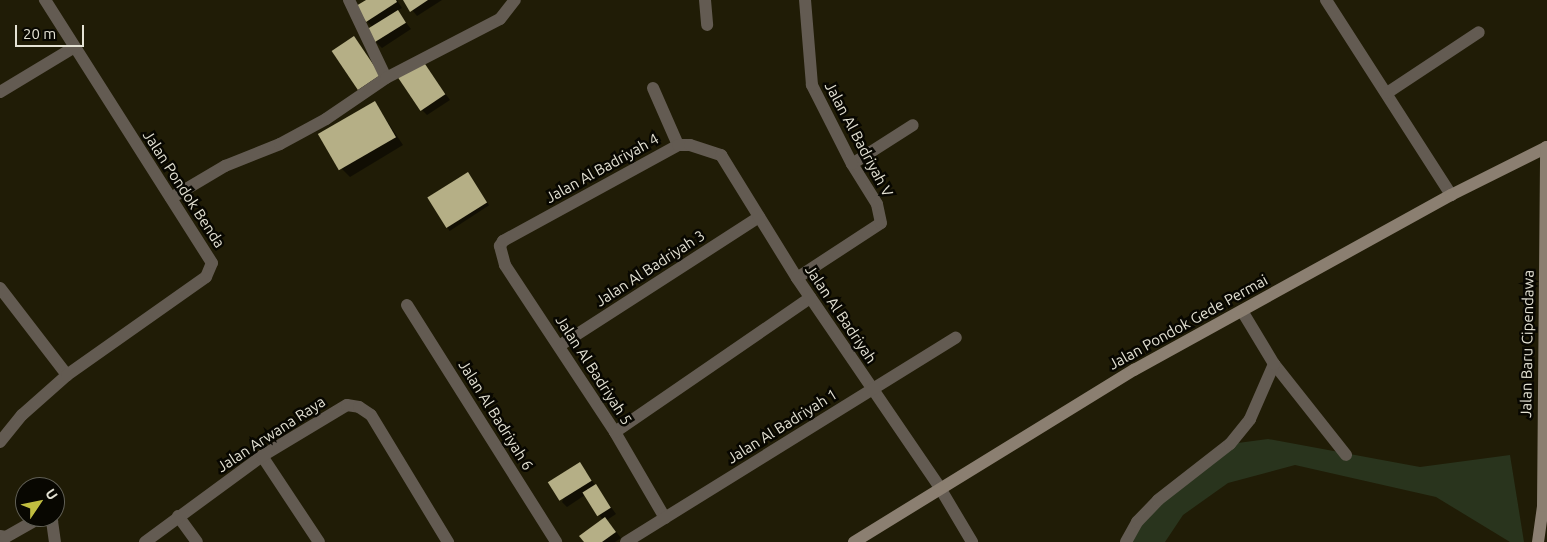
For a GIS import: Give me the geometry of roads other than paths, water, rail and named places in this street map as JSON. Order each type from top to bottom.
[{"type":"street","name":"Jalan Pondok Benda","points":[[0,442],[22,415],[67,375],[206,277],[212,262],[73,48],[45,0]]},
{"type":"street","points":[[349,0],[386,78]]},
{"type":"street","points":[[171,198],[225,166],[280,144],[326,119],[386,78],[500,19],[516,0]]},
{"type":"street","points":[[705,0],[707,25]]},
{"type":"street","name":"Jalan Al Badriyah V","points":[[797,278],[881,223],[878,204],[852,164],[812,85],[805,0]]},
{"type":"street","points":[[1326,0],[1451,195]]},
{"type":"street","points":[[1387,93],[1480,32]]},
{"type":"street","points":[[0,92],[73,48]]},
{"type":"street","points":[[653,88],[678,145]]},
{"type":"street","points":[[852,164],[913,125]]},
{"type":"street","name":"Jalan Al Badriyah 4","points":[[502,241],[678,145],[708,148],[721,155]]},
{"type":"street","name":"Jalan Pondok Gede Permai","points":[[854,542],[1134,370],[1451,195],[1547,147]]},
{"type":"street","name":"Jalan Baru Cipendawa","points":[[1538,542],[1543,506],[1545,437],[1547,147]]},
{"type":"street","name":"Jalan Al Badriyah","points":[[721,155],[797,278],[940,488],[972,542]]},
{"type":"street","name":"Jalan Al Badriyah 3","points":[[559,346],[759,217]]},
{"type":"street","name":"Jalan Al Badriyah 5","points":[[502,241],[500,246],[505,265],[616,432],[665,518]]},
{"type":"street","points":[[0,288],[67,375]]},
{"type":"street","points":[[616,432],[810,298]]},
{"type":"street","name":"Jalan Al Badriyah 6","points":[[407,305],[556,542]]},
{"type":"street","points":[[1242,311],[1274,364],[1346,455]]},
{"type":"street","name":"Jalan Al Badriyah 1","points":[[626,542],[956,337]]},
{"type":"street","points":[[1126,542],[1138,522],[1158,500],[1230,444],[1250,418],[1274,364]]},
{"type":"street","name":"Jalan Arwana Raya","points":[[145,542],[262,456],[348,404],[359,407],[371,415],[448,542]]},
{"type":"street","points":[[262,456],[319,542]]},
{"type":"street","points":[[178,516],[196,542]]},
{"type":"street","points":[[0,536],[6,538],[24,527]]},
{"type":"street","points":[[53,527],[55,542]]}]
